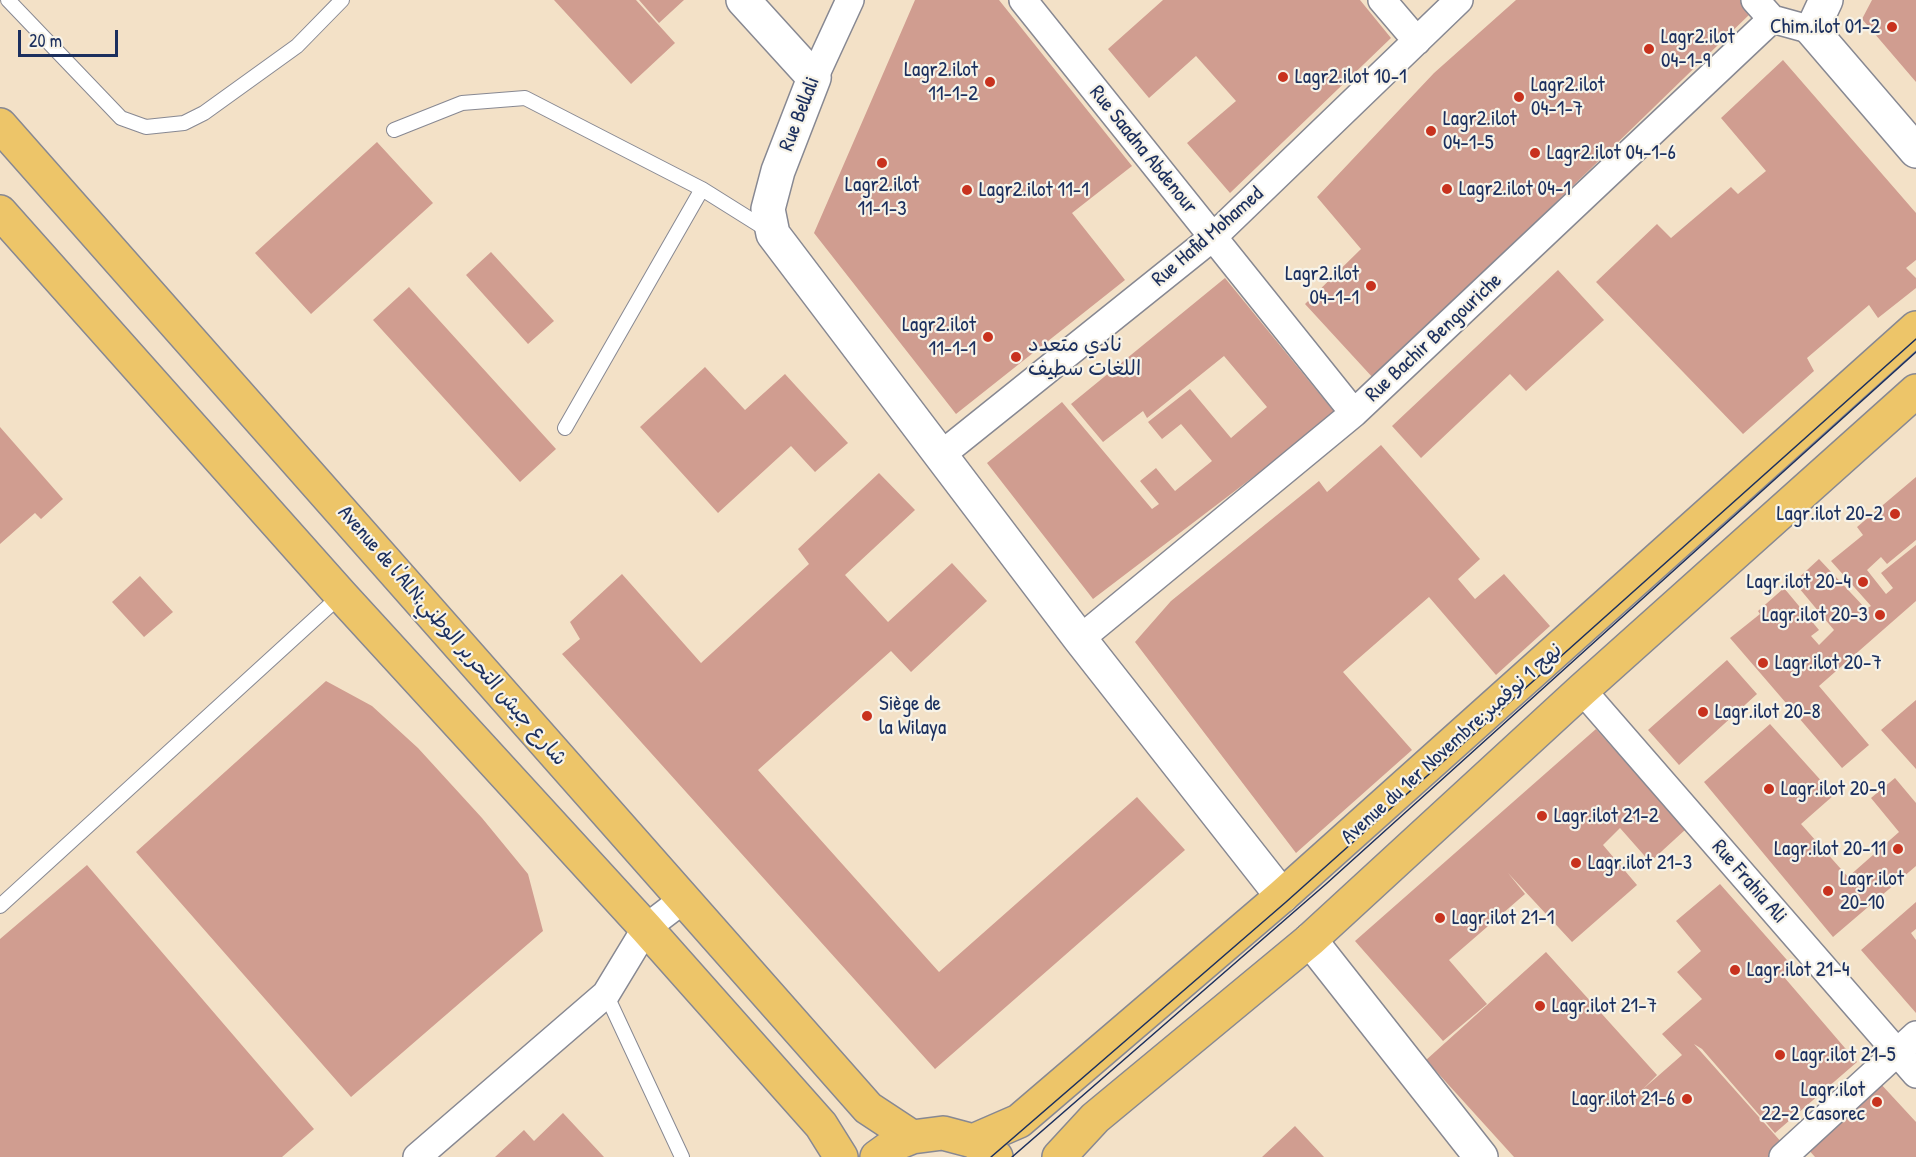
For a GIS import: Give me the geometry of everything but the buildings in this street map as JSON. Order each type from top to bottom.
[{"type":"main road","name":"Avenue de l'ALN;شارع جيش التحرير الوطني","points":[[0,125],[868,1108],[912,1137]]},
{"type":"main road","points":[[0,212],[341,595],[646,928],[821,1125],[841,1157]]},
{"type":"main road","name":"Avenue du 1er Novembre;نهج 1 نوفمبر","points":[[984,1149],[1282,896],[1916,328]]},
{"type":"main road","points":[[1059,1157],[1095,1118],[1310,940],[1582,690],[1916,391]]},
{"type":"main road","points":[[877,1157],[895,1144],[912,1137],[943,1133],[984,1149]]},
{"type":"street","points":[[743,0],[814,78]]},
{"type":"street","name":"Rue Bellali","points":[[773,234],[768,209],[775,180],[814,78],[850,0]]},
{"type":"street","name":"Rue Saadna Abdenour","points":[[1023,0],[1353,413]]},
{"type":"street","points":[[1382,0],[1417,41]]},
{"type":"street","name":"Rue Hafid Mohamed","points":[[941,455],[1213,237],[1460,0]]},
{"type":"street","points":[[1812,30],[1826,0]]},
{"type":"street","points":[[1763,9],[1812,30],[1916,151]]},
{"type":"street","name":"Rue Bachir Bengouriche","points":[[1080,639],[1353,413],[1763,9]]},
{"type":"street","points":[[773,234],[1080,639],[1282,896]]},
{"type":"street","name":"Rue Frahia Ali","points":[[1582,690],[1907,1044],[1916,1074]]},
{"type":"street","points":[[417,1157],[606,994],[646,928],[684,899]]},
{"type":"street","points":[[1310,940],[1481,1157]]},
{"type":"street","points":[[1783,1157],[1907,1044]]},
{"type":"lane","points":[[8,0],[121,118],[146,127],[184,123],[204,113],[297,46],[342,0]]},
{"type":"lane","points":[[394,130],[462,103],[525,98],[702,189],[773,234]]},
{"type":"lane","points":[[565,428],[702,189]]},
{"type":"lane","points":[[0,906],[341,595]]},
{"type":"lane","points":[[606,994],[682,1157]]},
{"type":"tram line","points":[[991,1157],[1286,902],[1916,339]]},
{"type":"tram line","points":[[1012,1157],[1326,884],[1916,352]]},
{"type":"place","name":"Chim.ilot 01-2","points":[[1892,27]]},
{"type":"place","name":"Lagr2.ilot 04-1-9","points":[[1649,49]]},
{"type":"place","name":"Lagr2.ilot 10-1","points":[[1283,77]]},
{"type":"place","name":"Lagr2.ilot 11-1-2","points":[[990,82]]},
{"type":"place","name":"Lagr2.ilot 04-1-7","points":[[1519,97]]},
{"type":"place","name":"Lagr2.ilot 04-1-5","points":[[1431,131]]},
{"type":"place","name":"Lagr2.ilot 04-1-6","points":[[1535,153]]},
{"type":"place","name":"Lagr2.ilot 11-1-3","points":[[882,163]]},
{"type":"place","name":"Lagr2.ilot 04-1","points":[[1447,189]]},
{"type":"place","name":"Lagr2.ilot 11-1","points":[[967,190]]},
{"type":"place","name":"Lagr2.ilot 04-1-1","points":[[1371,286]]},
{"type":"place","name":"Lagr2.ilot 11-1-1","points":[[988,337]]},
{"type":"place","name":"نادي متعدد اللغات سطيف","points":[[1016,357]]},
{"type":"place","name":"Lagr.ilot 20-2","points":[[1895,514]]},
{"type":"place","name":"Lagr.ilot 20-4","points":[[1863,582]]},
{"type":"place","name":"Lagr.ilot 20-3","points":[[1880,615]]},
{"type":"place","name":"Lagr.ilot 20-7","points":[[1763,663]]},
{"type":"place","name":"Lagr.ilot 20-8","points":[[1703,712]]},
{"type":"place","name":"Siège de la Wilaya","points":[[867,716]]},
{"type":"place","name":"Lagr.ilot 20-9","points":[[1769,789]]},
{"type":"place","name":"Lagr.ilot 21-2","points":[[1542,816]]},
{"type":"place","name":"Lagr.ilot 20-11","points":[[1898,849]]},
{"type":"place","name":"Lagr.ilot 21-3","points":[[1576,863]]},
{"type":"place","name":"Lagr.ilot 20-10","points":[[1828,891]]},
{"type":"place","name":"Lagr.ilot 21-1","points":[[1440,918]]},
{"type":"place","name":"Lagr.ilot 21-4","points":[[1735,970]]},
{"type":"place","name":"Lagr.ilot 21-7","points":[[1540,1006]]},
{"type":"place","name":"Lagr.ilot 21-5","points":[[1780,1055]]},
{"type":"place","name":"Lagr.ilot 21-6","points":[[1687,1099]]},
{"type":"place","name":"Lagr.ilot 22-2 Casorec","points":[[1877,1102]]}]
